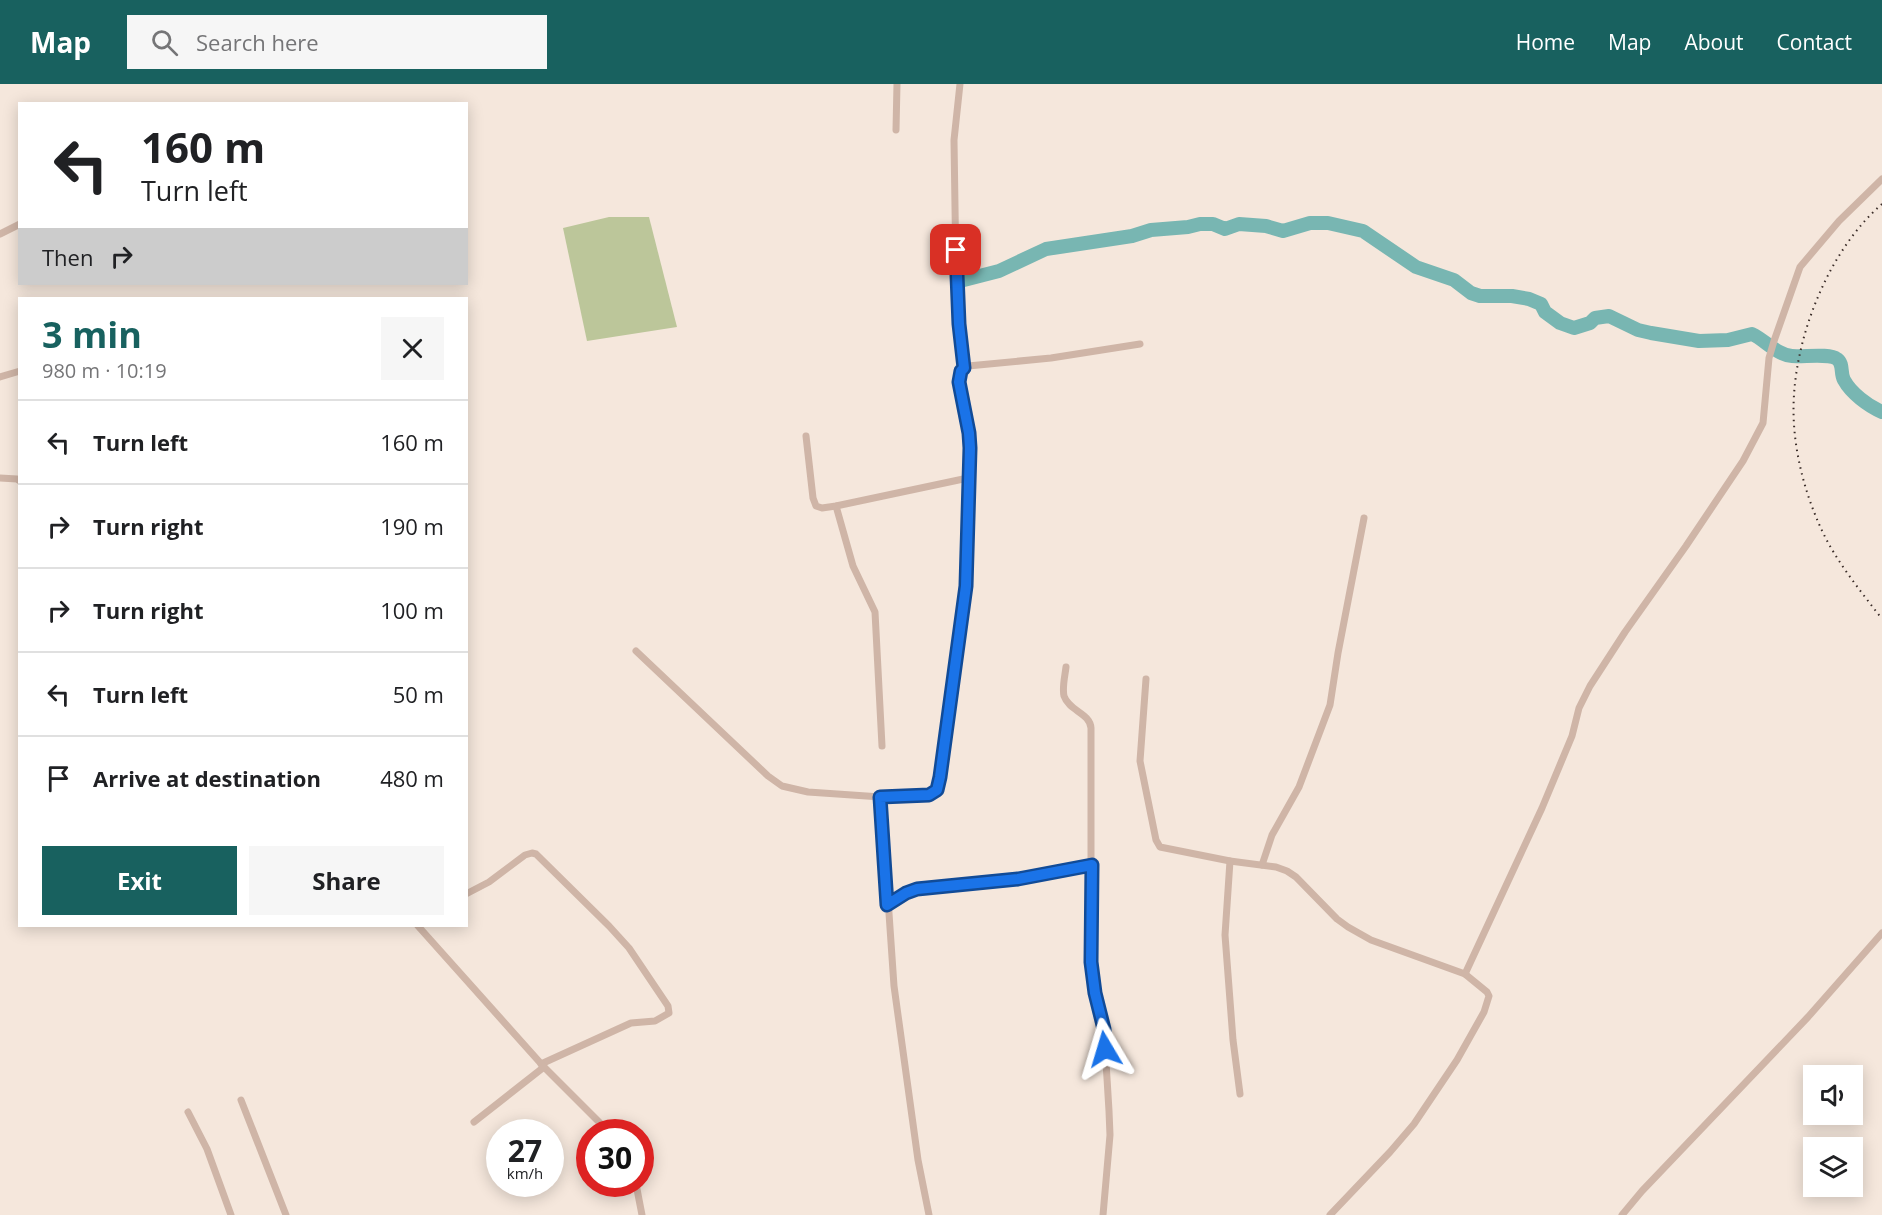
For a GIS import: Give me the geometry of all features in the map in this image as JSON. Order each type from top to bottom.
[{"type":"street","points":[[896,130],[897,84]]},
{"type":"street","points":[[636,651],[775,782],[808,792],[880,797],[929,795],[937,790],[966,586],[969,433],[959,382],[961,371],[964,368],[956,273],[954,140],[960,84]]},
{"type":"street","points":[[1466,974],[1542,808],[1590,686],[1686,546],[1754,442],[1763,423],[1769,358],[1800,267],[1839,221],[1882,179]]},
{"type":"street","points":[[0,234],[18,225]]},
{"type":"street","points":[[964,368],[988,363],[1051,358],[1140,344]]},
{"type":"street","points":[[0,377],[18,372]]},
{"type":"street","points":[[806,436],[814,504],[819,508],[968,478]]},
{"type":"street","points":[[0,478],[18,480]]},
{"type":"street","points":[[836,506],[853,566],[875,612],[882,746]]},
{"type":"street","points":[[1262,865],[1272,835],[1299,787],[1330,705],[1364,518]]},
{"type":"street","points":[[1066,667],[1063,689],[1065,697],[1073,709],[1091,723],[1091,962],[1095,993],[1104,1029],[1110,1135],[1103,1215]]},
{"type":"street","points":[[1146,679],[1140,761],[1158,844],[1163,848],[1287,871],[1348,927],[1371,940],[1466,974],[1489,996],[1484,1012],[1457,1060],[1414,1124],[1330,1215]]},
{"type":"street","points":[[880,797],[894,986],[918,1160],[929,1215]]},
{"type":"street","points":[[468,893],[489,882],[525,855],[536,854],[629,948],[668,1006],[669,1013],[655,1021],[631,1023],[543,1066],[474,1122]]},
{"type":"street","points":[[1230,861],[1225,935],[1233,1040],[1240,1094]]},
{"type":"street","points":[[887,905],[917,889],[1018,879],[1092,865]]},
{"type":"street","points":[[419,927],[543,1066],[596,1119]]},
{"type":"street","points":[[1622,1215],[1642,1191],[1808,1017],[1882,933]]},
{"type":"street","points":[[241,1100],[285,1215]]},
{"type":"street","points":[[188,1112],[207,1149],[231,1215]]},
{"type":"street","points":[[639,1197],[642,1215]]},
{"type":"green space","points":[[609,217],[649,217],[677,327],[587,341],[563,228]]},
{"type":"waterway","points":[[960,281],[999,271],[1046,249],[1132,236],[1151,230],[1200,224],[1213,224],[1225,229],[1239,224],[1266,226],[1283,231],[1310,223],[1328,223],[1363,231],[1416,267],[1454,280],[1471,293],[1480,296],[1512,296],[1541,304],[1545,312],[1560,323],[1574,328],[1590,323],[1595,318],[1609,316],[1638,330],[1651,333],[1699,341],[1728,340],[1752,334],[1787,355],[1833,357],[1840,363],[1843,377],[1851,390],[1866,403],[1882,412]]},
{"type":"railway","points":[[1882,204],[1847,243],[1820,291],[1802,344],[1794,395],[1794,428],[1799,461],[1819,524],[1839,562],[1882,619]]},
{"type":"route","points":[[956,250],[959,324],[964,368],[961,371],[959,382],[970,448],[965,602],[937,790],[929,795],[880,797],[887,905],[906,893],[932,886],[1018,879],[1092,865],[1091,962],[1095,993],[1104,1029],[1105,1049]]}]
